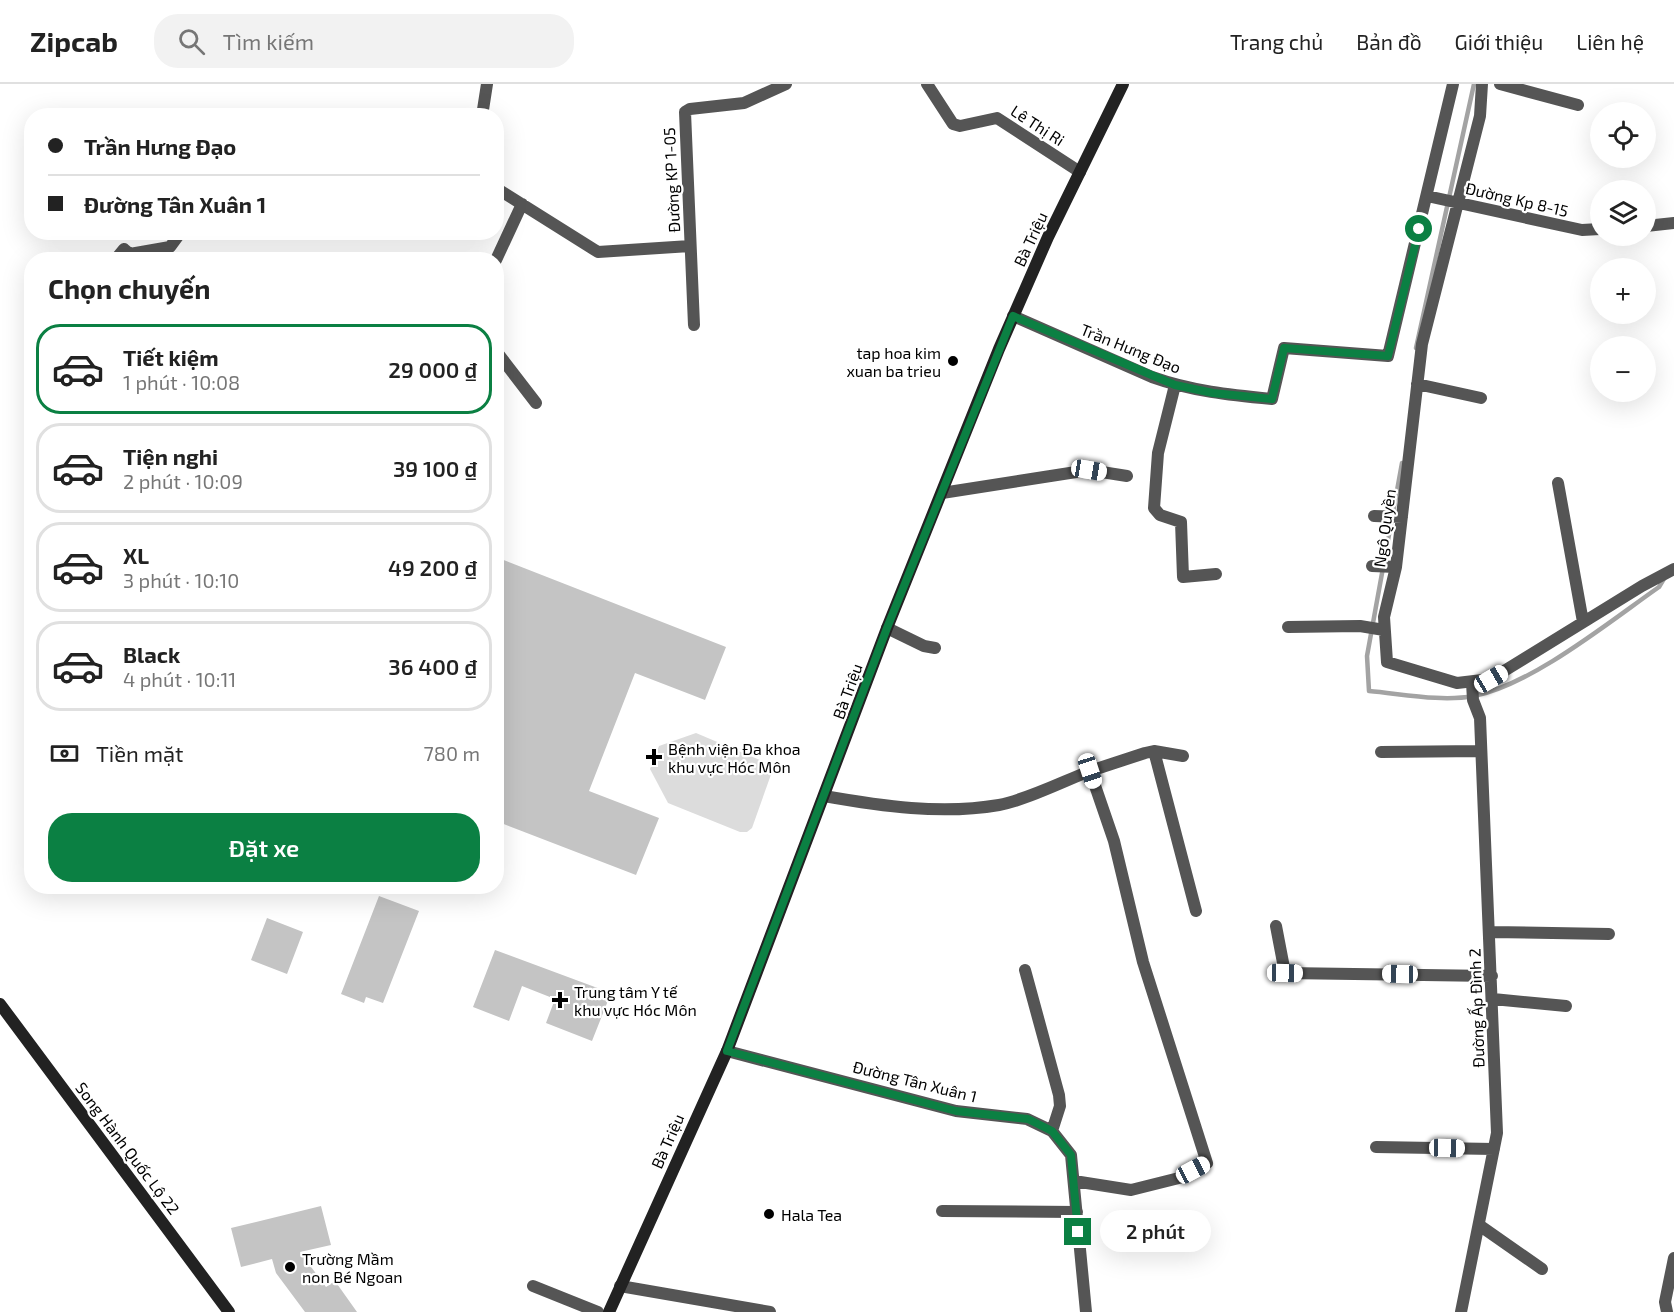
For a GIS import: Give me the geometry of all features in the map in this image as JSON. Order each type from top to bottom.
[{"type":"street","points":[[483,108],[487,84]]},
{"type":"street","name":"Đường KP 1-05","points":[[694,325],[685,112],[690,109],[744,104],[786,84]]},
{"type":"street","name":"Lê Thị Ri","points":[[927,84],[953,124],[960,126],[997,118],[1080,172]]},
{"type":"street","name":"Bà Triệu","points":[[609,1312],[727,1051],[887,628],[1013,316],[1123,84]]},
{"type":"street","name":"Trần Hưng Đạo","points":[[1013,316],[1175,385],[1213,393],[1272,399],[1284,348],[1388,356],[1454,84]]},
{"type":"street","name":"Ngô Quyền","points":[[1482,84],[1480,116],[1422,344],[1394,566],[1382,629],[1387,662],[1457,683],[1473,692],[1583,621],[1674,569]]},
{"type":"street","points":[[1500,84],[1578,105]]},
{"type":"street","name":"Đường KP 1-05","points":[[504,193],[598,252],[690,246]]},
{"type":"street","name":"Đường Kp 8-15","points":[[1427,196],[1582,231],[1590,230]]},
{"type":"street","points":[[500,252],[522,204]]},
{"type":"street","points":[[1656,225],[1674,224]]},
{"type":"street","points":[[141,252],[170,247],[175,240]]},
{"type":"street","points":[[504,361],[536,403]]},
{"type":"street","points":[[1417,384],[1481,398]]},
{"type":"street","points":[[1175,385],[1158,453],[1154,508],[1160,515],[1180,522],[1183,577],[1216,573]]},
{"type":"street","points":[[942,494],[1089,470],[1128,476]]},
{"type":"street","points":[[1558,483],[1583,621]]},
{"type":"street","points":[[1377,516],[1400,517]]},
{"type":"street","points":[[1372,566],[1394,566]]},
{"type":"street","points":[[1288,627],[1360,626],[1382,629]]},
{"type":"street","points":[[887,628],[924,646],[935,648]]},
{"type":"street","name":"Đường Ấp Đình 2","points":[[1461,1312],[1497,1133],[1480,718],[1473,692]]},
{"type":"street","points":[[824,796],[884,806],[950,809],[1001,804],[1090,771],[1154,751],[1183,756]]},
{"type":"street","points":[[1154,751],[1196,911]]},
{"type":"street","points":[[1381,752],[1481,751]]},
{"type":"street","points":[[1074,1181],[1131,1190],[1179,1178],[1207,1163],[1143,963],[1114,842],[1090,771]]},
{"type":"street","points":[[1276,926],[1285,973],[1492,976]]},
{"type":"street","points":[[1490,932],[1609,934]]},
{"type":"street","points":[[1025,970],[1059,1095],[1060,1106],[1052,1131]]},
{"type":"street","points":[[1493,999],[1566,1006]]},
{"type":"street","name":"Song Hành Quốc Lộ 22","points":[[0,1004],[229,1312]]},
{"type":"street","name":"Đường Tân Xuân 1","points":[[727,1051],[956,1111],[1028,1119],[1052,1131],[1071,1155],[1086,1312]]},
{"type":"street","points":[[1376,1147],[1494,1149]]},
{"type":"street","points":[[942,1211],[1077,1212]]},
{"type":"street","points":[[1479,1225],[1542,1269]]},
{"type":"street","points":[[1667,1312],[1665,1302],[1674,1258]]},
{"type":"street","points":[[532,1286],[598,1312]]},
{"type":"street","points":[[620,1286],[770,1312]]},
{"type":"shaded area","points":[[696,733],[774,766],[752,828],[747,832],[740,832],[668,803],[650,769],[659,746]]},
{"type":"building","points":[[504,560],[726,647],[705,700],[635,673],[589,791],[659,818],[636,875],[504,824]]},
{"type":"building","points":[[379,896],[419,911],[383,1003],[366,997],[364,1003],[341,994]]},
{"type":"building","points":[[267,918],[303,932],[287,974],[251,960]]},
{"type":"building","points":[[495,950],[611,993],[592,1041],[546,1023],[555,999],[522,986],[509,1021],[473,1007]]},
{"type":"building","points":[[321,1206],[331,1245],[300,1252],[326,1287],[335,1281],[357,1312],[305,1312],[276,1273],[272,1259],[241,1267],[231,1228]]},
{"type":"waterway","points":[[1416,348],[1474,84]]},
{"type":"waterway","points":[[1402,463],[1367,656],[1369,691],[1422,697],[1461,698],[1497,689],[1521,679],[1570,650],[1659,587],[1665,577]]},
{"type":"place","name":"tap hoa kim xuan ba trieu","points":[[953,361]]},
{"type":"place","name":"Bệnh viện Đa khoa khu vực Hóc Môn","points":[[654,757]]},
{"type":"place","name":"Trung tâm Y tế khu vực Hóc Môn","points":[[560,1000]]},
{"type":"place","name":"Hala Tea","points":[[769,1214]]},
{"type":"place","name":"Trường Mầm non Bé Ngoan","points":[[290,1267]]},
{"type":"route","points":[[1078,1232],[1071,1155],[1052,1131],[1028,1119],[956,1111],[880,1089],[727,1051],[887,628],[1013,316],[1175,385],[1213,393],[1272,399],[1284,348],[1388,356],[1419,229]]}]
